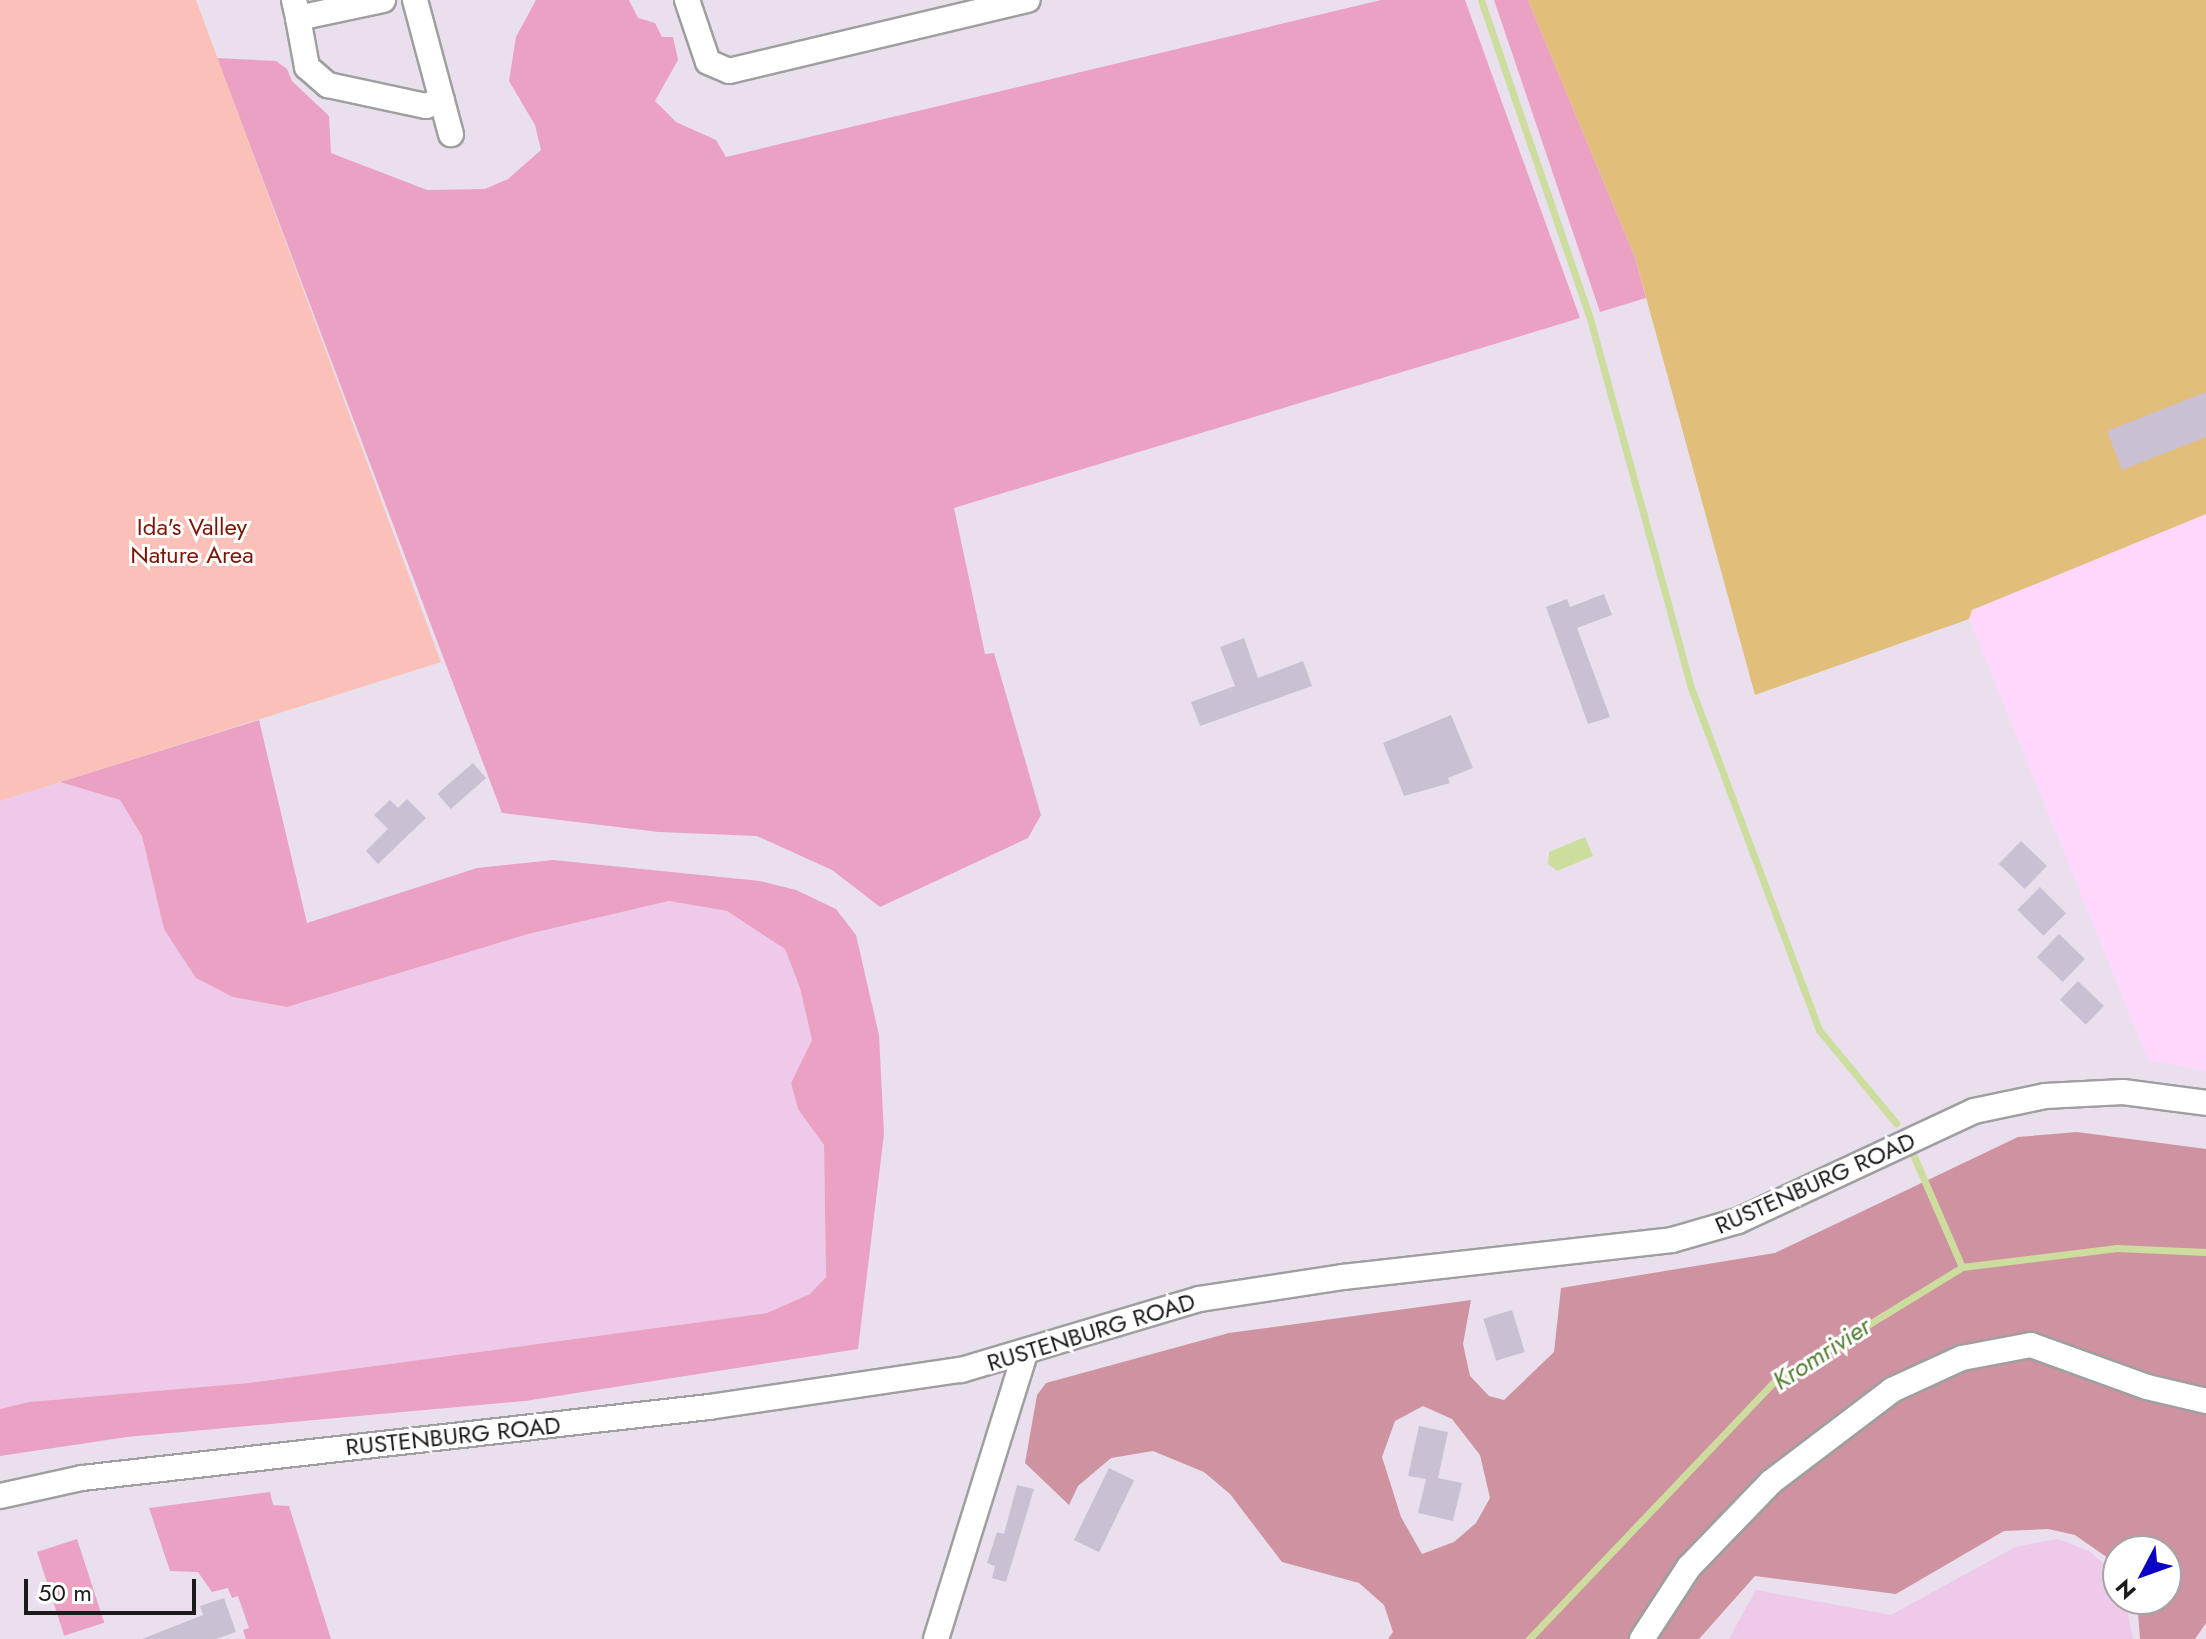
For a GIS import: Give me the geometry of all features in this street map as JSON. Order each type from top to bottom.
[{"type":"street","points":[[383,0],[296,9],[307,67],[328,85],[426,106],[442,100]]},
{"type":"street","points":[[415,0],[451,134]]},
{"type":"street","points":[[687,0],[708,62],[729,71],[996,3],[1028,0]]},
{"type":"street","name":"RUSTENBURG ROAD","points":[[0,1496],[82,1478],[709,1407],[961,1370],[1199,1299],[1343,1277],[1672,1240],[1738,1221],[1974,1111],[2045,1096],[2123,1092],[2206,1103]]},
{"type":"street","points":[[1642,1639],[1689,1567],[1771,1482],[1892,1390],[1962,1358],[2012,1345],[2031,1345],[2147,1387],[2206,1401]]},
{"type":"street","points":[[936,1639],[1025,1353]]},
{"type":"shaded area","points":[[536,0],[629,0],[638,18],[655,23],[662,37],[673,37],[678,60],[655,101],[676,122],[716,140],[726,157],[1381,0],[1465,0],[1580,318],[954,508],[985,654],[994,653],[1041,815],[1028,838],[880,907],[832,870],[757,836],[659,832],[502,813],[217,58],[276,61],[287,69],[292,81],[329,116],[331,153],[427,190],[485,189],[508,179],[541,150],[535,125],[509,81],[516,37]]},
{"type":"shaded area","points":[[1494,0],[1528,0],[1635,257],[1646,298],[1600,312]]},
{"type":"shaded area","points":[[1528,0],[2206,0],[2206,514],[1972,610],[1969,619],[1755,695],[1635,257]]},
{"type":"shaded area","points":[[2206,514],[2206,1071],[2148,1060],[1969,619],[1972,610]]},
{"type":"shaded area","points":[[259,720],[307,923],[477,868],[553,860],[760,881],[796,890],[836,909],[856,935],[879,1035],[884,1134],[858,1349],[525,1401],[127,1437],[0,1456],[0,1409],[29,1402],[248,1383],[767,1313],[810,1294],[826,1277],[824,1145],[798,1109],[791,1083],[812,1040],[800,988],[785,949],[727,911],[669,901],[528,934],[287,1007],[233,997],[196,978],[164,929],[142,836],[120,800],[60,782]]},
{"type":"shaded area","points":[[60,782],[120,800],[142,835],[164,929],[233,997],[287,1007],[528,934],[670,901],[727,911],[785,949],[800,988],[812,1040],[791,1083],[798,1109],[824,1145],[826,1277],[810,1294],[767,1313],[248,1383],[30,1402],[0,1409],[0,801]]},
{"type":"shaded area","points":[[1585,837],[1593,856],[1557,871],[1548,864],[1549,852]]},
{"type":"shaded area","points":[[2077,1132],[2206,1149],[2206,1623],[2195,1639],[2140,1639],[2138,1615],[2182,1615],[2182,1535],[2102,1535],[2102,1554],[2075,1535],[2048,1529],[2004,1531],[1896,1594],[1755,1576],[1699,1639],[1388,1639],[1393,1632],[1384,1605],[1359,1583],[1282,1562],[1230,1494],[1204,1472],[1153,1451],[1111,1458],[1078,1486],[1069,1505],[1025,1463],[1037,1395],[1046,1383],[1229,1333],[1471,1300],[1463,1344],[1470,1376],[1489,1396],[1504,1400],[1554,1352],[1561,1288],[1775,1253],[2018,1137]],"holes":[[[1423,1406],[1452,1419],[1480,1455],[1490,1498],[1476,1523],[1454,1542],[1422,1554],[1401,1517],[1382,1457],[1395,1421]]]},
{"type":"shaded area","points":[[270,1492],[273,1505],[289,1506],[331,1639],[246,1639],[243,1630],[249,1628],[238,1596],[232,1598],[228,1588],[212,1592],[198,1572],[170,1571],[149,1508]]},
{"type":"shaded area","points":[[77,1539],[104,1623],[64,1636],[37,1552]]},
{"type":"shaded area","points":[[2058,1539],[2089,1551],[2102,1562],[2102,1615],[2128,1615],[2133,1639],[1729,1639],[1756,1590],[1891,1615],[2015,1547]]},
{"type":"green space","name":"Ida's Valley Nature Area","points":[[0,0],[196,0],[441,662],[0,801]]},
{"type":"building","points":[[2206,392],[2206,437],[2122,470],[2107,431]]},
{"type":"building","points":[[1604,594],[1612,615],[1577,628],[1610,717],[1588,724],[1546,607],[1567,599],[1570,607]]},
{"type":"building","points":[[1244,638],[1258,678],[1303,661],[1312,686],[1200,726],[1191,702],[1235,686],[1220,647]]},
{"type":"building","points":[[1451,715],[1473,768],[1448,778],[1450,783],[1404,796],[1383,743]]},
{"type":"building","points":[[473,763],[486,778],[451,809],[438,794]]},
{"type":"building","points":[[407,799],[426,818],[378,864],[366,851],[388,829],[374,815],[390,800],[398,808]]},
{"type":"building","points":[[2021,841],[2047,866],[2025,889],[1999,864]]},
{"type":"building","points":[[2040,887],[2066,913],[2044,936],[2017,910]]},
{"type":"building","points":[[2059,934],[2085,959],[2063,982],[2037,957]]},
{"type":"building","points":[[2078,981],[2104,1006],[2086,1025],[2060,1000]]},
{"type":"building","points":[[1512,1310],[1525,1352],[1496,1361],[1483,1319]]},
{"type":"building","points":[[1419,1426],[1448,1432],[1438,1478],[1462,1483],[1453,1521],[1418,1513],[1426,1479],[1408,1476]]},
{"type":"building","points":[[1109,1468],[1134,1480],[1099,1552],[1074,1540]]},
{"type":"building","points":[[1017,1485],[1034,1489],[1006,1582],[992,1578],[995,1566],[987,1563],[997,1532],[1004,1534]]},
{"type":"building","points":[[224,1598],[236,1632],[216,1639],[142,1639],[203,1615],[200,1606]]},
{"type":"waterway","points":[[1481,0],[1589,315],[1690,685],[1819,1030],[1896,1123]]},
{"type":"waterway","points":[[1912,1152],[1962,1267]]},
{"type":"waterway","name":"Kromrivier","points":[[1529,1639],[1773,1383],[1962,1267],[2117,1248],[2206,1252]]}]
